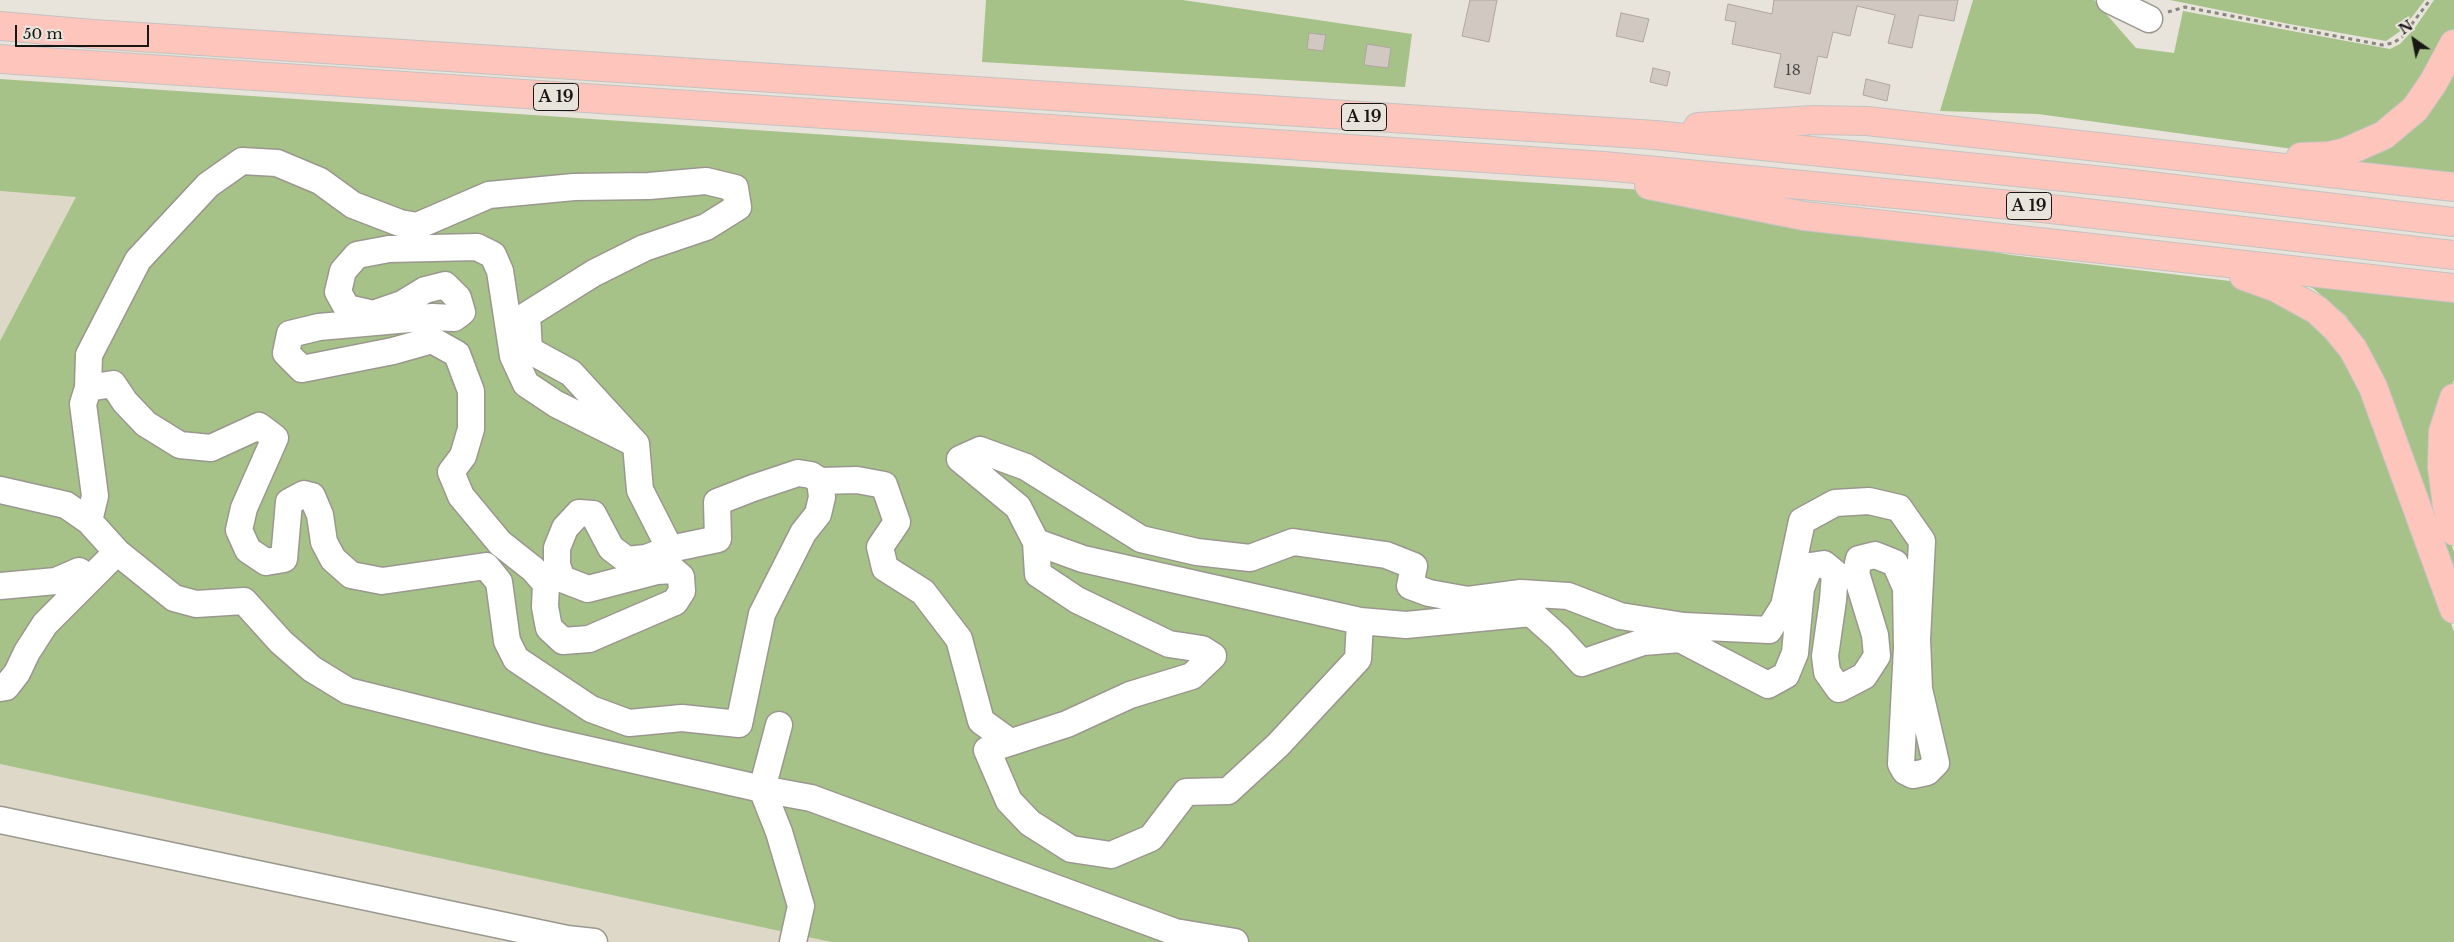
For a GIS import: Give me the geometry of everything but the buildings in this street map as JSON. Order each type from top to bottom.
[{"type":"highway","name":"A 19","points":[[0,26],[103,35],[1655,135],[2133,184],[2454,222]]},
{"type":"highway","points":[[2248,162],[2330,156],[2363,146],[2384,135],[2415,109],[2433,83],[2454,44]]},
{"type":"highway","name":"A 19","points":[[0,59],[1604,166],[2042,208],[2454,255]]},
{"type":"highway","points":[[1655,135],[1707,125],[1815,120],[1867,121],[2248,162],[2454,187]]},
{"type":"highway","points":[[1604,166],[1643,184],[1804,216],[2454,288]]},
{"type":"highway","points":[[2221,262],[2237,273],[2275,287],[2316,310],[2336,328],[2353,349],[2373,387],[2454,609]]},
{"type":"highway","points":[[2454,398],[2443,432],[2442,467],[2447,506],[2454,531]]},
{"type":"street","points":[[2110,0],[2149,19]]},
{"type":"street","points":[[89,521],[95,496],[83,404],[88,388],[89,354],[138,260],[208,185],[242,161],[276,163],[320,181],[353,205],[400,223],[417,226],[489,195],[574,187],[649,186],[706,182],[736,188],[738,207],[706,227],[644,248],[594,274],[527,315],[529,350],[572,373],[636,444],[640,490],[670,549]]},
{"type":"street","points":[[636,444],[556,404],[526,384],[513,356],[500,271],[493,255],[477,247],[389,249],[357,255],[342,271],[338,292],[347,308],[374,314],[402,304],[424,290],[445,285],[458,298],[462,312],[454,318],[320,327],[290,334],[286,353],[302,369],[393,351],[432,340],[457,354],[470,392],[470,428],[463,456],[451,472],[461,496],[500,544],[533,569],[546,584],[545,608],[549,628],[563,641],[589,639],[675,602],[682,591],[681,577],[673,570],[657,572],[588,589],[562,579],[557,565],[557,548],[565,528],[579,513],[593,514],[611,548],[627,560],[646,558],[670,549],[718,539],[717,502],[798,473],[811,475],[820,481],[857,480],[884,485],[897,522],[880,547],[885,568],[923,592],[959,639],[981,721],[1010,742]]},
{"type":"street","points":[[88,388],[113,384],[125,402],[146,424],[180,445],[212,448],[259,426],[275,438],[244,508],[239,530],[248,550],[266,562],[284,559],[289,502],[304,494],[312,496],[320,515],[324,542],[333,559],[351,575],[382,581],[486,566],[499,582],[507,640],[516,659],[591,709],[629,723],[682,718],[739,724],[762,614],[803,533],[818,514],[822,497],[820,481]]},
{"type":"street","points":[[1036,542],[1083,559],[1360,621],[1406,625],[1531,613],[1559,638],[1582,663],[1643,642],[1680,639],[1768,684],[1786,675],[1795,653],[1801,588],[1810,566],[1824,564],[1835,574],[1825,656],[1827,672],[1840,689],[1864,676],[1877,656],[1875,635],[1856,573],[1859,559],[1875,555],[1895,564],[1906,588],[1907,648],[1901,764],[1905,771],[1913,775],[1927,772],[1936,763],[1919,689],[1917,639],[1922,541],[1899,508],[1869,501],[1835,503],[1802,521],[1784,606],[1769,630],[1684,626],[1620,616],[1568,596],[1521,593],[1468,600],[1429,592],[1410,586],[1414,566],[1386,556],[1293,542],[1250,558],[1197,552],[1141,539],[1026,466],[980,450],[960,459],[1018,507],[1036,542],[1038,574],[1077,600],[1169,644],[1202,649],[1214,656],[1192,676],[1130,695],[1067,724],[987,750],[1009,801],[1030,823],[1071,849],[1111,855],[1151,838],[1186,792],[1228,791],[1278,745],[1358,659],[1360,621]]},
{"type":"street","points":[[0,490],[66,505],[89,521],[117,552],[174,598],[196,604],[244,601],[281,642],[312,669],[348,691],[546,740],[762,789],[812,798],[1175,932],[1235,942]]},
{"type":"street","points":[[0,688],[6,687],[17,673],[27,652],[45,624],[117,552]]},
{"type":"street","points":[[0,586],[56,581],[79,571],[86,582]]},
{"type":"street","points":[[779,725],[762,789],[779,832],[801,906],[793,942]]},
{"type":"street","points":[[0,820],[156,851],[567,939],[594,942]]},
{"type":"path","points":[[2149,19],[2185,7],[2382,45],[2392,43],[2402,36],[2430,0]]},
{"type":"shaded area","points":[[0,191],[77,197],[0,341]]},
{"type":"shaded area","points":[[0,764],[831,942],[0,942]]},
{"type":"green space","points":[[986,0],[1183,0],[1412,34],[1405,87],[982,62]]},
{"type":"green space","points":[[1973,0],[2094,0],[2136,48],[2174,53],[2183,11],[2390,49],[2400,44],[2414,29],[2434,0],[2454,0],[2454,29],[2429,76],[2370,135],[2293,149],[2038,114],[1940,111]]},
{"type":"green space","points":[[2170,0],[2425,0],[2402,30],[2386,41]]},
{"type":"green space","points":[[2454,61],[2454,179],[2331,164]]},
{"type":"green space","points":[[0,79],[1643,190],[2011,255],[2230,281],[2249,285],[2320,321],[2376,414],[2454,632],[2454,942],[831,942],[0,764],[0,341],[76,197],[0,191]]},
{"type":"green space","points":[[2293,279],[2454,298],[2454,380],[2449,390],[2438,506],[2454,552],[2454,570],[2401,422],[2377,363],[2346,316],[2314,289]]}]
